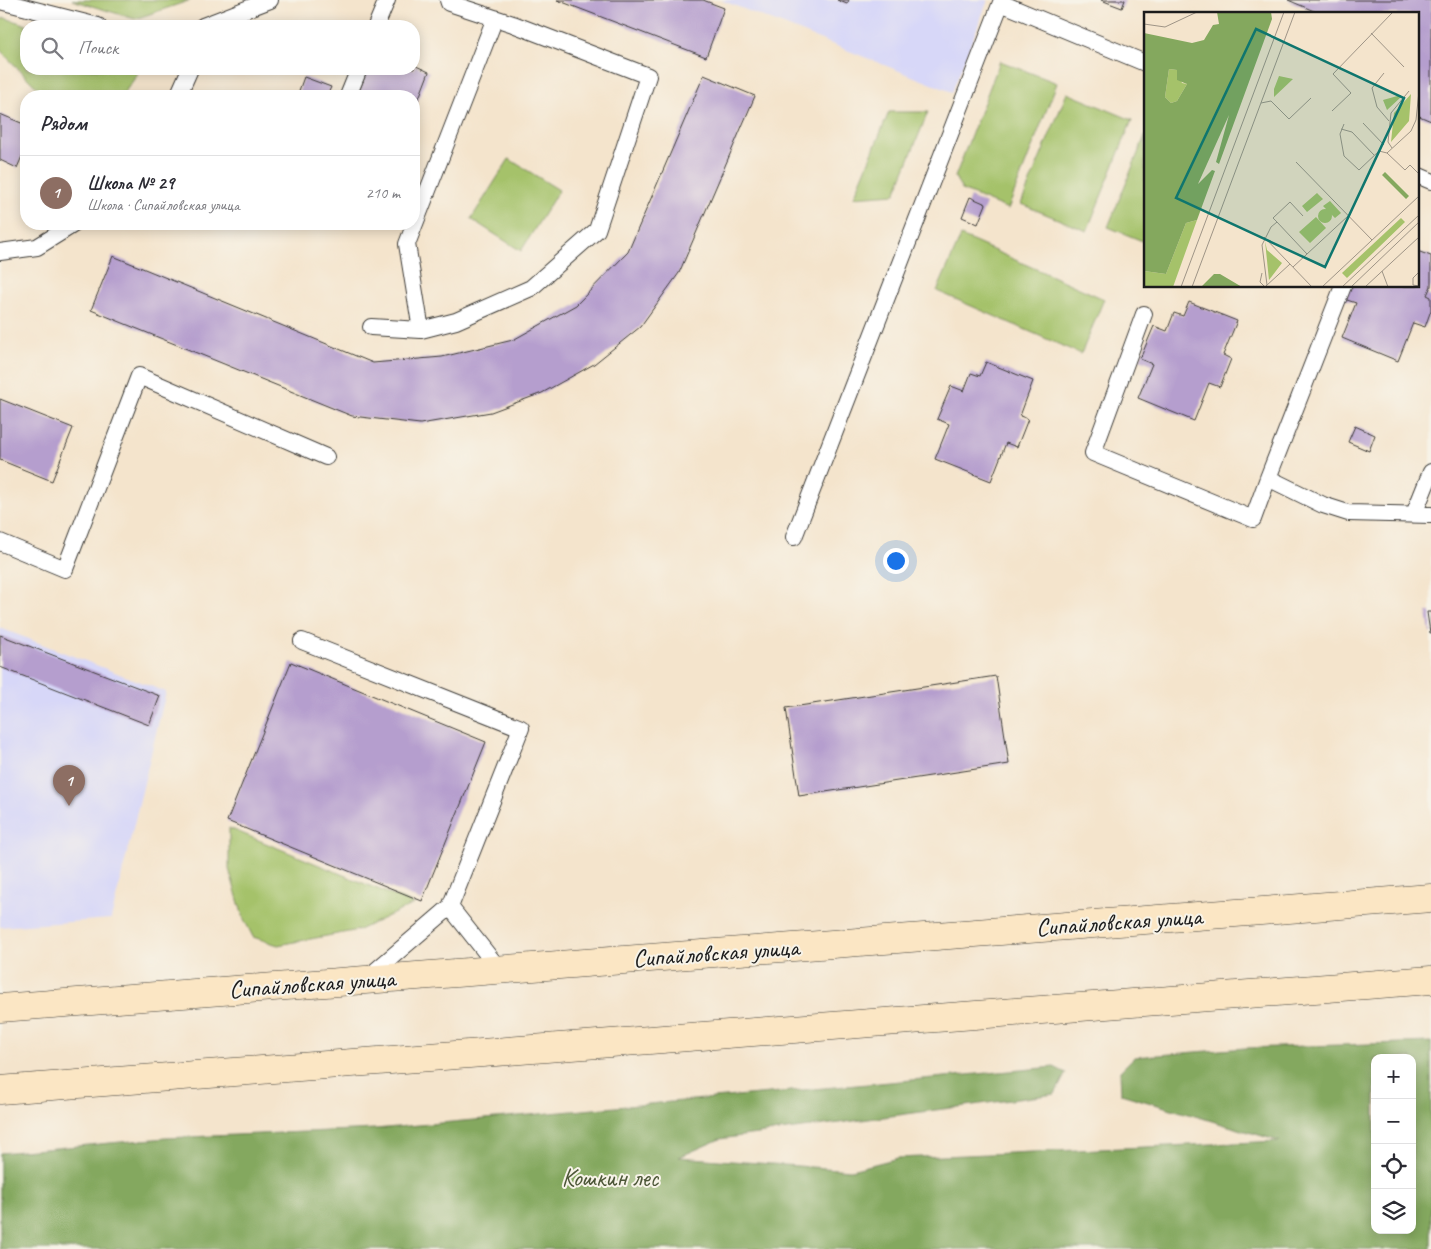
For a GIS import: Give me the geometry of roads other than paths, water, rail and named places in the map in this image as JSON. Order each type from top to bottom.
[{"type":"main road","name":"Сипайловская улица","points":[[0,1008],[1431,898]]},
{"type":"main road","points":[[0,1090],[1431,980]]},
{"type":"lane","points":[[222,20],[270,0]]},
{"type":"lane","points":[[379,20],[387,0]]},
{"type":"lane","points":[[0,1],[74,20]]},
{"type":"lane","points":[[371,327],[420,330],[456,321],[531,288],[597,230],[648,76],[446,1]]},
{"type":"lane","points":[[794,537],[1001,2],[1144,63]]},
{"type":"lane","points":[[420,208],[495,18]]},
{"type":"lane","points":[[181,90],[187,75]]},
{"type":"lane","points":[[350,90],[357,75]]},
{"type":"lane","points":[[1418,175],[1431,181]]},
{"type":"lane","points":[[0,252],[36,247],[64,230]]},
{"type":"lane","points":[[412,230],[406,244],[420,330]]},
{"type":"lane","points":[[1144,314],[1093,453],[1253,518],[1342,288]]},
{"type":"lane","points":[[0,542],[65,569],[139,376],[326,457]]},
{"type":"lane","points":[[1414,514],[1431,472]]},
{"type":"lane","points":[[1268,478],[1323,505],[1341,511],[1360,514],[1431,515]]},
{"type":"lane","points":[[302,642],[521,728],[450,907],[366,980]]},
{"type":"lane","points":[[450,907],[500,970]]},
{"type":"place","name":"Школа № 29","points":[[69,806]]},
{"type":"park label","name":"Кошкин лес","points":[[610,1178]]}]
